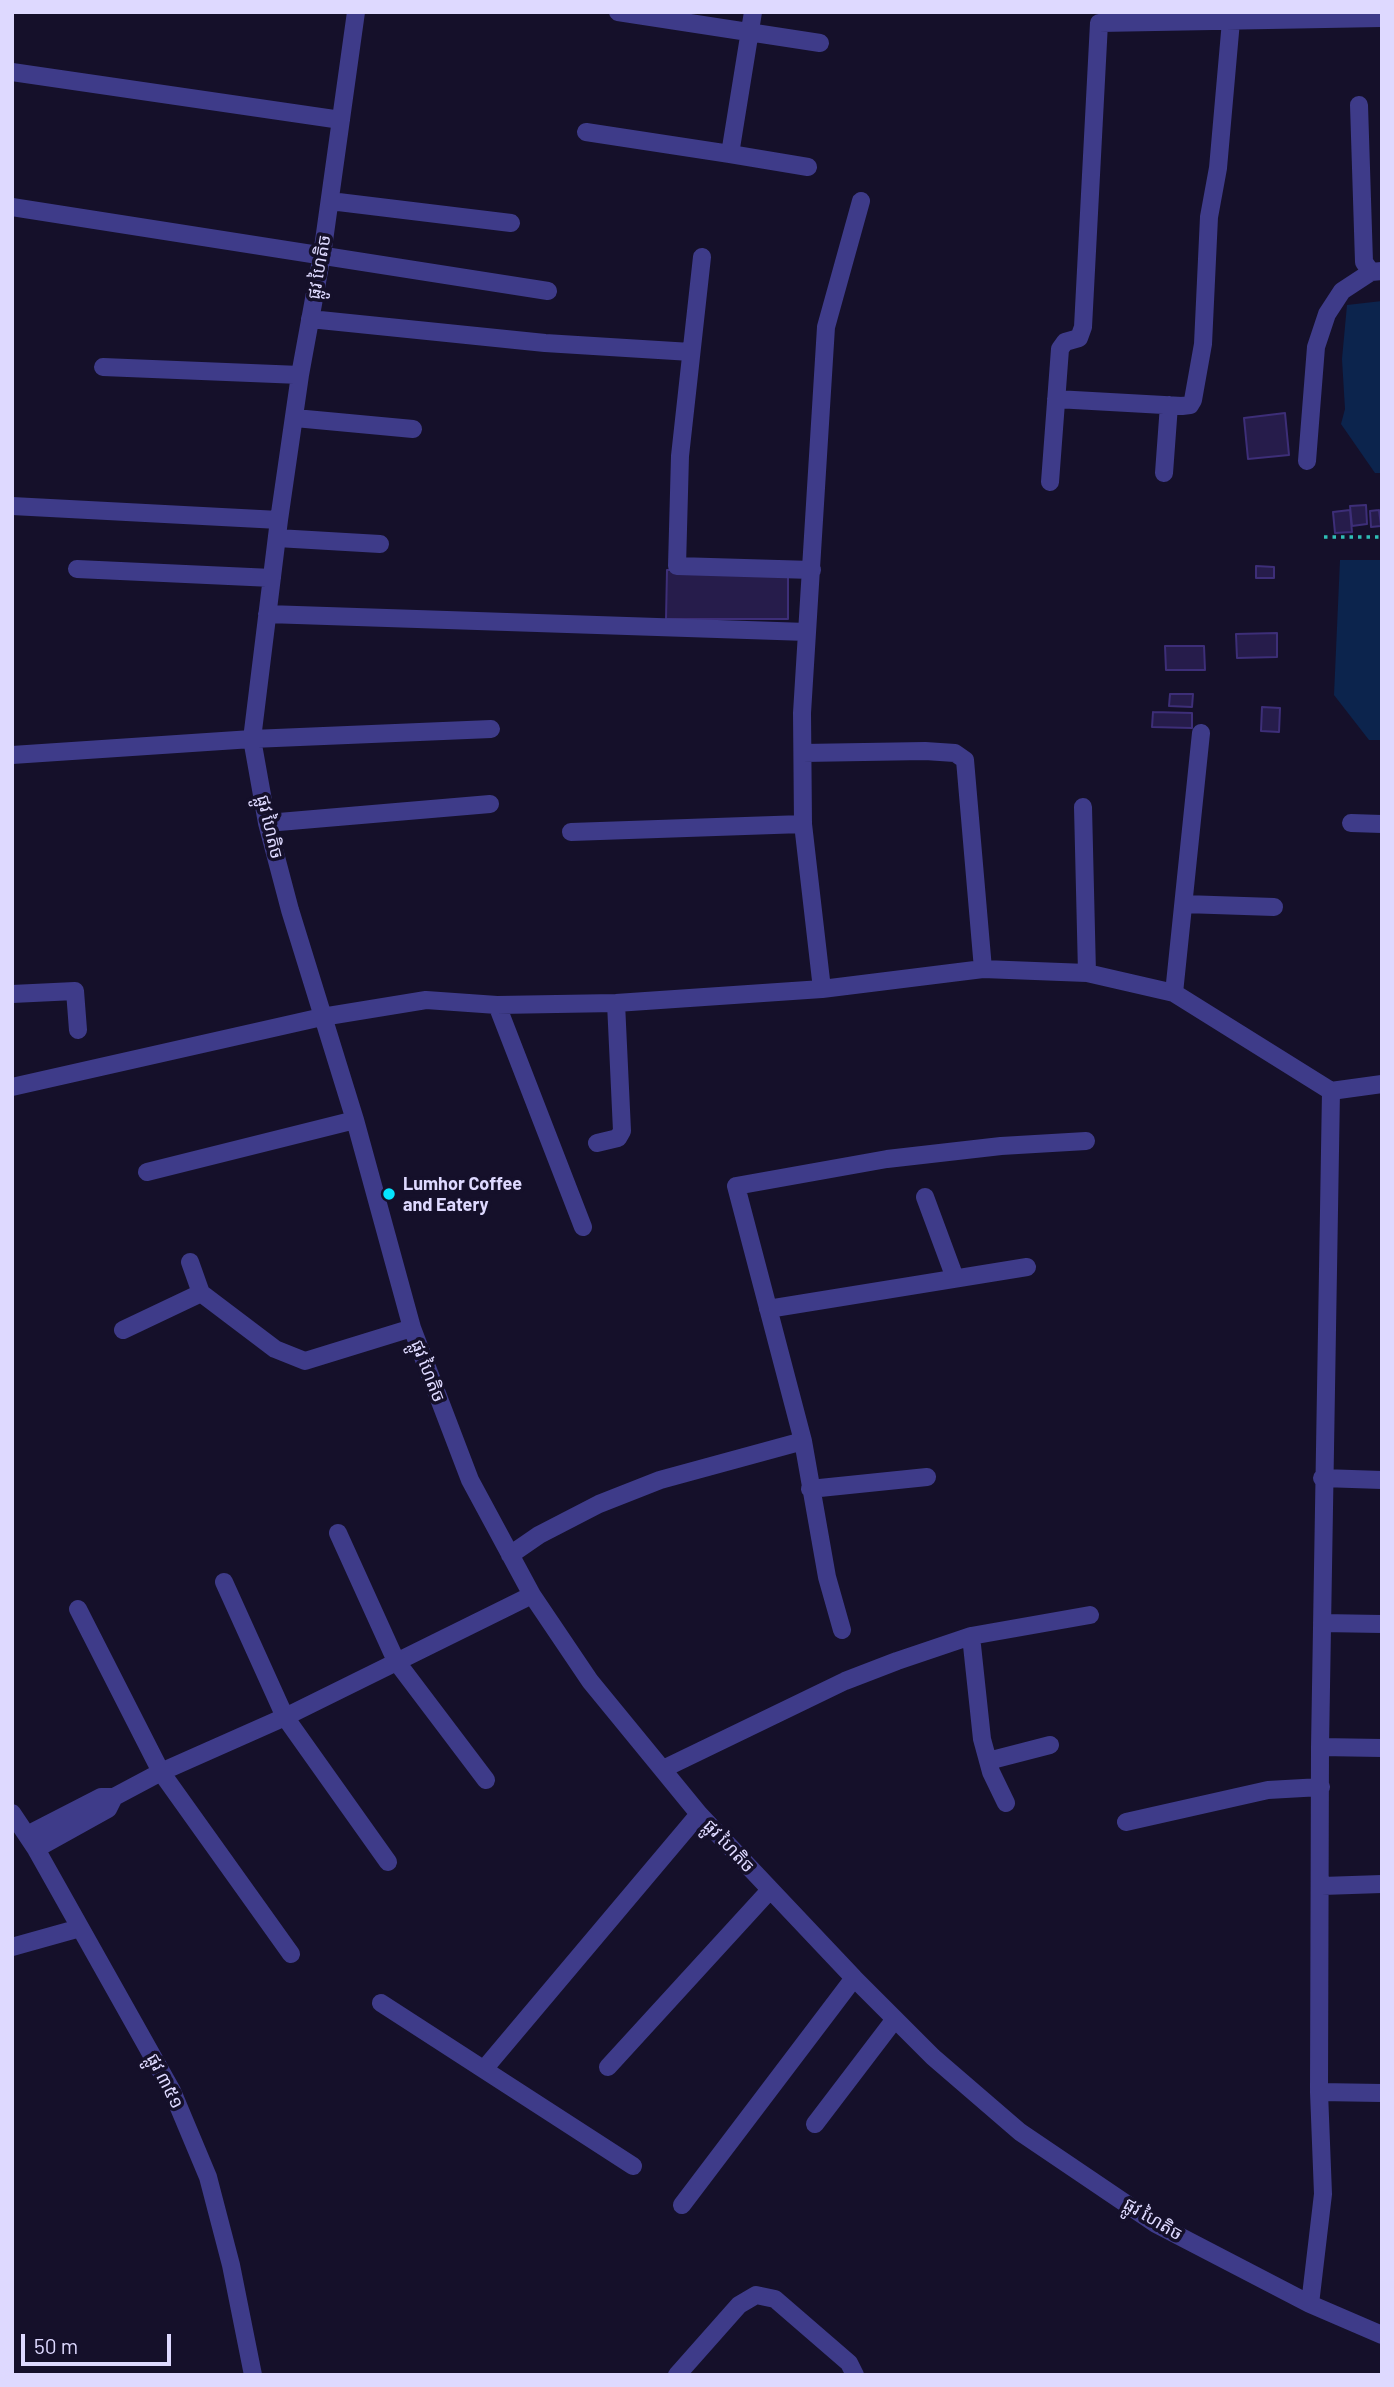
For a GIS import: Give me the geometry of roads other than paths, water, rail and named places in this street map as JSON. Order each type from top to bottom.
[{"type":"street","name":"ផ្លូវ ហៃតិច","points":[[356,12],[323,255],[300,375],[252,739],[267,823],[322,1017],[355,1120],[412,1328],[470,1479],[532,1595],[590,1681],[699,1814],[854,1979],[933,2057],[1031,2139],[1156,2224],[1310,2304],[1382,2335]]},
{"type":"street","points":[[618,12],[820,43]]},
{"type":"street","points":[[730,154],[753,12]]},
{"type":"street","points":[[1050,482],[1060,349],[1065,341],[1079,338],[1083,327],[1099,23],[1169,17],[1231,21],[1382,18]]},
{"type":"street","points":[[1056,399],[1169,405],[1189,405],[1193,400],[1203,344],[1209,217],[1218,169],[1231,21]]},
{"type":"street","points":[[12,72],[341,120]]},
{"type":"street","points":[[1359,105],[1363,254],[1365,267],[1376,271]]},
{"type":"street","points":[[586,132],[808,167]]},
{"type":"street","points":[[330,201],[511,223]]},
{"type":"street","points":[[822,989],[803,824],[807,632],[826,327],[861,201]]},
{"type":"street","points":[[12,207],[548,292]]},
{"type":"street","points":[[702,257],[680,456],[677,566],[812,570]]},
{"type":"street","points":[[1307,461],[1316,347],[1327,314],[1342,291],[1376,271]]},
{"type":"street","points":[[310,320],[545,343],[691,352]]},
{"type":"street","points":[[103,368],[300,375]]},
{"type":"street","points":[[1164,473],[1169,405]]},
{"type":"street","points":[[295,418],[413,429]]},
{"type":"street","points":[[12,506],[278,529],[380,544]]},
{"type":"street","points":[[78,569],[272,578]]},
{"type":"street","points":[[267,614],[807,632]]},
{"type":"street","points":[[12,755],[252,739],[491,729]]},
{"type":"street","points":[[1174,993],[1201,733]]},
{"type":"street","points":[[803,753],[925,751],[955,753],[965,760],[983,969]]},
{"type":"street","points":[[267,823],[490,804]]},
{"type":"street","points":[[1083,807],[1087,973]]},
{"type":"street","points":[[1351,823],[1382,824]]},
{"type":"street","points":[[571,832],[803,824]]},
{"type":"street","points":[[1184,904],[1274,907]]},
{"type":"street","points":[[12,1087],[322,1017],[426,1000],[497,1004],[616,1003],[822,989],[983,969],[1087,973],[1174,993],[1331,1091],[1382,1084]]},
{"type":"street","points":[[12,994],[75,991],[78,1030]]},
{"type":"street","points":[[597,1143],[618,1138],[622,1131],[616,1003]]},
{"type":"street","points":[[497,1004],[583,1227]]},
{"type":"street","points":[[1310,2304],[1323,2194],[1319,2092],[1322,1886],[1320,1746],[1322,1478],[1331,1091]]},
{"type":"street","points":[[147,1172],[355,1120]]},
{"type":"street","points":[[842,1630],[810,1489],[803,1441],[736,1186],[887,1159],[1001,1146],[1086,1141]]},
{"type":"street","points":[[925,1197],[955,1278]]},
{"type":"street","points":[[190,1262],[201,1293],[275,1349],[305,1361],[412,1328]]},
{"type":"street","points":[[768,1309],[1027,1267]]},
{"type":"street","points":[[123,1330],[201,1293]]},
{"type":"street","points":[[510,1555],[539,1535],[599,1504],[660,1479],[803,1441]]},
{"type":"street","points":[[810,1489],[927,1477]]},
{"type":"street","points":[[1322,1478],[1382,1480]]},
{"type":"street","points":[[338,1533],[396,1661],[486,1780]]},
{"type":"street","points":[[224,1582],[285,1717],[388,1862]]},
{"type":"street","points":[[31,1842],[108,1809],[114,1797],[162,1772],[285,1717],[532,1595]]},
{"type":"street","points":[[78,1609],[162,1772],[291,1954]]},
{"type":"street","points":[[663,1769],[845,1681],[971,1636],[1090,1615]]},
{"type":"street","points":[[1322,1623],[1382,1625]]},
{"type":"street","points":[[971,1636],[988,1761],[1006,1803]]},
{"type":"street","points":[[988,1761],[1050,1745]]},
{"type":"street","points":[[1320,1746],[1382,1748]]},
{"type":"street","points":[[1126,1822],[1268,1790],[1321,1787]]},
{"type":"street","name":"ផ្លូវ ៣៥១","points":[[12,1813],[172,2091],[208,2177],[231,2265],[253,2375]]},
{"type":"street","points":[[485,2068],[699,1814]]},
{"type":"street","points":[[1322,1886],[1382,1884]]},
{"type":"street","points":[[608,2067],[770,1890]]},
{"type":"street","points":[[12,1947],[80,1927]]},
{"type":"street","points":[[682,2205],[854,1979]]},
{"type":"street","points":[[381,2003],[633,2166]]},
{"type":"street","points":[[816,2124],[895,2018]]},
{"type":"street","points":[[1319,2092],[1382,2093]]},
{"type":"street","points":[[677,2375],[739,2305],[756,2295],[775,2298],[849,2363],[855,2375]]},
{"type":"water","points":[[1382,301],[1382,473],[1375,473],[1341,424],[1345,409],[1342,359],[1347,305]]},
{"type":"water","points":[[1340,560],[1382,560],[1382,740],[1369,740],[1334,695]]},
{"type":"place","name":"Lumhor Coffee and Eatery","points":[[389,1194]]}]
